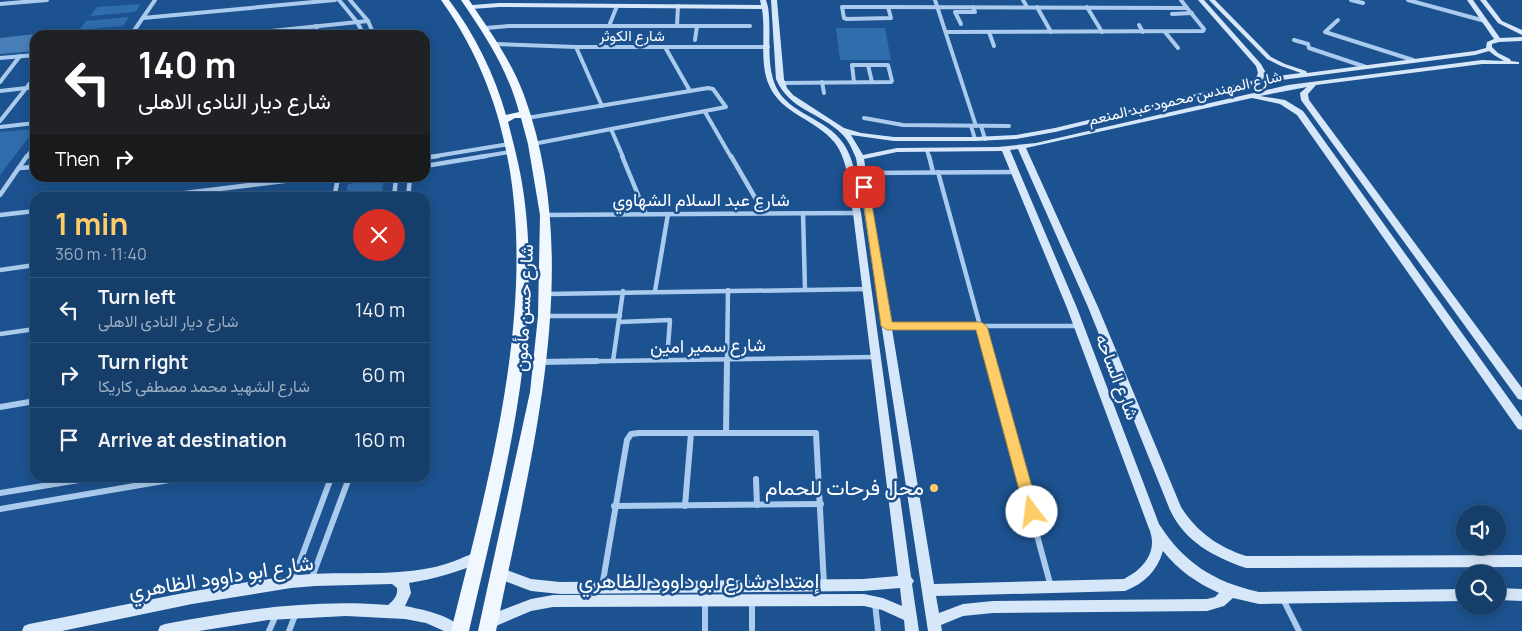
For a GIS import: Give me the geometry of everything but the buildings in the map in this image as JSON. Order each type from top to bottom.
[{"type":"main road","name":"شارع حسن مأمون","points":[[445,0],[475,45],[498,98],[521,214],[522,278],[518,345],[512,391],[460,631]]},
{"type":"main road","name":"شارع حسن مأمون","points":[[469,4],[495,44],[519,94],[533,144],[545,215],[544,316],[537,392],[488,626]]},
{"type":"main road","points":[[498,98],[510,101],[519,94]]},
{"type":"main road","points":[[503,123],[504,120],[514,115],[527,118]]},
{"type":"street","points":[[0,8],[2,4],[47,0]]},
{"type":"street","points":[[135,30],[155,0]]},
{"type":"street","points":[[143,18],[335,0]]},
{"type":"street","points":[[339,0],[361,30]]},
{"type":"street","points":[[350,0],[368,21],[372,30]]},
{"type":"street","points":[[774,0],[781,83],[793,98],[842,129],[853,143],[860,158],[935,626],[963,610],[978,608],[1207,605],[1219,602],[1229,592],[1259,598],[1456,595]]},
{"type":"street","points":[[935,0],[976,126],[985,139]]},
{"type":"street","points":[[1013,0],[1017,7]]},
{"type":"street","points":[[1023,0],[1027,7]]},
{"type":"street","points":[[946,32],[1203,31],[1204,29],[1181,0]]},
{"type":"street","points":[[1201,0],[1257,62],[1262,73],[1258,81]]},
{"type":"street","points":[[1212,0],[1273,61],[1310,73]]},
{"type":"street","points":[[1351,0],[1363,4]]},
{"type":"street","points":[[1408,0],[1485,21]]},
{"type":"street","points":[[1470,0],[1498,40]]},
{"type":"street","points":[[1483,0],[1500,22],[1522,33]]},
{"type":"street","points":[[469,4],[498,2],[764,3],[770,80],[776,93],[790,106],[825,128],[842,148],[847,159],[857,213],[912,631]]},
{"type":"street","points":[[469,4],[678,6],[747,3]]},
{"type":"street","points":[[609,26],[617,6]]},
{"type":"street","points":[[677,26],[678,6]]},
{"type":"street","points":[[888,7],[891,18],[847,19],[844,18],[842,6],[1187,8]]},
{"type":"street","points":[[961,24],[955,12],[975,12],[973,7]]},
{"type":"street","points":[[1037,7],[1051,32]]},
{"type":"street","points":[[1087,7],[1102,32]]},
{"type":"street","points":[[1172,14],[1192,13]]},
{"type":"street","points":[[1338,20],[1325,32],[1414,60]]},
{"type":"street","points":[[278,30],[368,21]]},
{"type":"street","points":[[1139,25],[1144,32]]},
{"type":"street","points":[[316,26],[317,30]]},
{"type":"street","points":[[486,28],[508,26],[750,26]]},
{"type":"street","points":[[695,40],[696,26]]},
{"type":"street","points":[[1009,26],[1012,32]]},
{"type":"street","points":[[988,32],[994,46]]},
{"type":"street","points":[[1165,32],[1178,48]]},
{"type":"street","points":[[1519,64],[1500,57],[1490,49],[1490,43],[1498,40],[1522,39]]},
{"type":"street","points":[[1294,40],[1308,44],[1308,47],[1366,66]]},
{"type":"street","name":"شارع الكوثر","points":[[495,44],[576,47],[768,47]]},
{"type":"street","points":[[576,47],[602,106]]},
{"type":"street","points":[[665,47],[690,91]]},
{"type":"street","name":"شارع المهندس محمود عبد المنعم","points":[[842,129],[878,138],[985,139],[1055,130],[1258,81],[1414,60],[1475,54],[1490,49]]},
{"type":"street","points":[[0,58],[30,55]]},
{"type":"street","points":[[0,82],[20,56]]},
{"type":"street","points":[[1257,62],[1268,64],[1273,61]]},
{"type":"street","name":"شارع المهندس محمود عبد المنعم","points":[[1006,152],[1017,154],[1060,141],[1250,96],[1315,83],[1482,62],[1519,64]]},
{"type":"street","points":[[781,83],[872,82],[892,81],[888,65],[851,65],[854,82]]},
{"type":"street","points":[[868,65],[872,82]]},
{"type":"street","points":[[822,82],[824,93]]},
{"type":"street","points":[[0,122],[30,83]]},
{"type":"street","points":[[1315,83],[1304,93],[1305,100],[1522,396]]},
{"type":"street","points":[[0,91],[30,88]]},
{"type":"street","points":[[527,118],[712,88],[726,107],[533,144]]},
{"type":"street","points":[[1250,96],[1287,104],[1300,113],[1522,426]]},
{"type":"street","points":[[1287,104],[1292,100],[1305,100]]},
{"type":"street","points":[[705,112],[764,214]]},
{"type":"street","points":[[864,118],[903,125],[1009,126]]},
{"type":"street","points":[[0,127],[30,124]]},
{"type":"street","points":[[975,140],[976,126]]},
{"type":"street","points":[[612,129],[646,214]]},
{"type":"street","points":[[878,138],[876,146],[883,152]]},
{"type":"street","points":[[430,157],[509,148]]},
{"type":"street","points":[[430,165],[509,148]]},
{"type":"street","points":[[860,158],[883,152],[927,150],[1006,152]]},
{"type":"street","points":[[927,150],[936,172],[981,326],[1052,588]]},
{"type":"street","name":"شارع الساحه","points":[[1023,151],[1093,307],[1181,518],[1194,535],[1223,555],[1246,562],[1522,561]]},
{"type":"street","points":[[0,196],[30,152]]},
{"type":"street","name":"شارع الساحه","points":[[1006,152],[1072,308],[1159,535],[1172,552],[1191,570],[1229,592]]},
{"type":"street","points":[[18,168],[30,167]]},
{"type":"street","points":[[862,173],[1015,172]]},
{"type":"street","points":[[194,192],[275,182]]},
{"type":"street","points":[[0,215],[30,212]]},
{"type":"street","points":[[803,213],[805,289]]},
{"type":"street","name":"شارع عبد السلام الشهاوي","points":[[545,215],[857,213]]},
{"type":"street","points":[[655,291],[668,214]]},
{"type":"street","points":[[0,270],[30,266]]},
{"type":"street","points":[[544,294],[623,291],[867,289]]},
{"type":"street","points":[[726,433],[728,290]]},
{"type":"street","points":[[613,361],[623,291]]},
{"type":"street","points":[[1064,291],[1074,293],[1085,291]]},
{"type":"street","points":[[1072,308],[1093,307]]},
{"type":"street","points":[[544,316],[670,320],[667,360]]},
{"type":"street","points":[[887,326],[1079,326]]},
{"type":"street","points":[[0,334],[30,330]]},
{"type":"street","name":"شارع سمير امين","points":[[540,362],[876,357]]},
{"type":"street","points":[[0,407],[30,402]]},
{"type":"street","points":[[602,588],[614,506],[628,437],[639,432],[816,433],[824,586]]},
{"type":"street","points":[[685,506],[691,433]]},
{"type":"street","points":[[756,479],[757,505]]},
{"type":"street","points":[[0,493],[67,482]]},
{"type":"street","points":[[0,509],[158,482]]},
{"type":"street","points":[[292,582],[329,482]]},
{"type":"street","points":[[311,580],[348,482]]},
{"type":"street","points":[[614,506],[820,504]]},
{"type":"street","points":[[929,590],[1125,585],[1136,580],[1151,567],[1156,559],[1159,535]]},
{"type":"street","name":"شارع ابو داوود الظاهري","points":[[29,631],[292,582],[311,580],[397,580],[436,574],[477,558]]},
{"type":"street","name":"إمتداد شارع ابو داوود الظاهري","points":[[500,573],[521,582],[541,587],[863,586],[907,582]]},
{"type":"street","points":[[390,611],[396,607],[404,596],[403,585],[397,580]]},
{"type":"street","points":[[863,586],[870,601],[878,631]]},
{"type":"street","points":[[541,587],[537,594],[542,603]]},
{"type":"street","points":[[977,589],[972,595],[972,599],[978,608]]},
{"type":"street","points":[[1506,594],[1522,595]]},
{"type":"street","points":[[1283,598],[1298,631]]},
{"type":"street","points":[[705,601],[705,631]]},
{"type":"street","points":[[752,601],[752,631]]},
{"type":"street","name":"إمتداد شارع ابو داوود الظاهري","points":[[488,626],[517,610],[542,603],[870,601],[910,616]]},
{"type":"street","points":[[289,631],[297,610]]},
{"type":"street","points":[[165,631],[297,610],[390,611],[427,616],[456,631]]},
{"type":"street","points":[[269,631],[277,612]]},
{"type":"shaded area","points":[[141,4],[135,12],[90,16],[97,7]]},
{"type":"shaded area","points":[[129,17],[123,26],[79,30],[86,21]]},
{"type":"shaded area","points":[[836,28],[885,28],[891,60],[840,60]]},
{"type":"shaded area","points":[[30,129],[30,136],[0,175],[0,132]]},
{"type":"shaded area","points":[[383,182],[382,192],[346,192],[348,184]]},
{"type":"place","name":"محل فرحات للحمام","points":[[934,488]]},
{"type":"route","points":[[864,187],[887,326],[981,326],[1032,512]]}]
